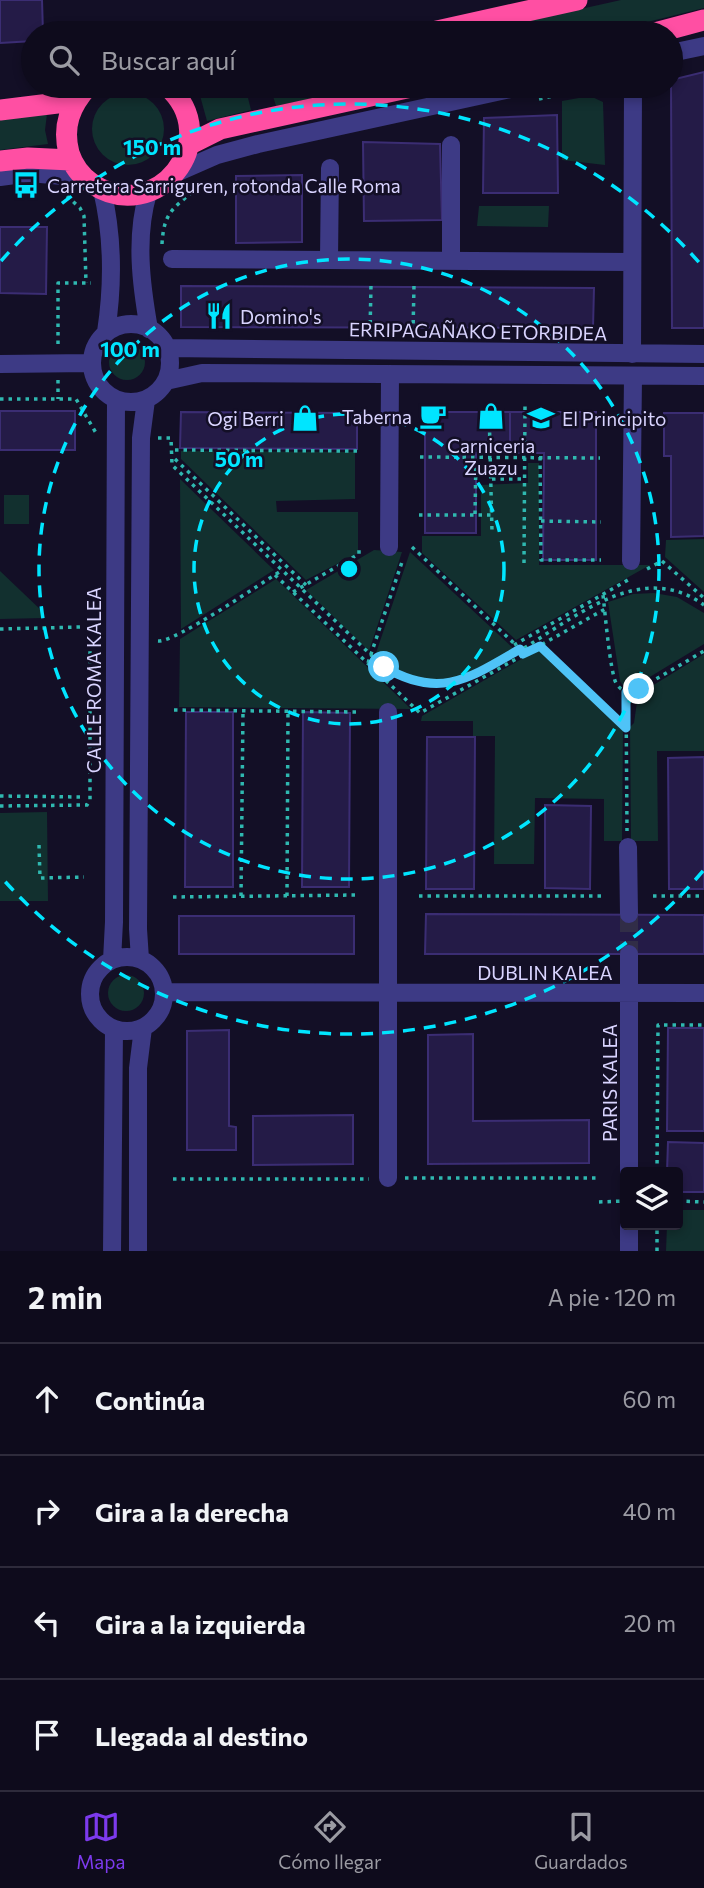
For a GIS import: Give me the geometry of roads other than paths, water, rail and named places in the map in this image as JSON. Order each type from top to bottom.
[{"type":"highway","points":[[482,21],[576,0]]},
{"type":"highway","points":[[683,26],[704,20]]},
{"type":"highway","points":[[0,110],[57,98]]},
{"type":"highway","points":[[78,98],[67,120],[66,140],[71,160],[84,178],[102,190],[125,196],[148,193],[176,173],[190,144],[189,119],[179,98]]},
{"type":"highway","points":[[190,144],[220,129],[361,98]]},
{"type":"highway","points":[[0,161],[28,158],[71,160]]},
{"type":"street","points":[[683,50],[704,46]]},
{"type":"street","points":[[176,173],[217,155],[271,141],[502,98]]},
{"type":"street","points":[[632,354],[633,98]]},
{"type":"street","points":[[450,261],[451,145]]},
{"type":"street","points":[[330,168],[330,260]]},
{"type":"street","points":[[0,177],[41,173],[84,178]]},
{"type":"street","points":[[102,190],[109,219],[110,283],[106,332]]},
{"type":"street","points":[[148,193],[141,215],[141,284],[149,329]]},
{"type":"street","points":[[167,254],[330,260],[632,262]]},
{"type":"street","points":[[127,324],[149,329],[160,337],[167,348],[170,359],[166,381],[161,389],[146,400],[126,403],[116,400],[98,386],[91,363],[98,341],[106,332],[127,324]]},
{"type":"street","name":"ERRIPAGAÑAKO ETORBIDEA","points":[[167,348],[704,354]]},
{"type":"street","points":[[0,364],[91,363]]},
{"type":"street","points":[[166,381],[202,373],[704,376]]},
{"type":"street","points":[[390,374],[396,553]]},
{"type":"street","points":[[633,376],[636,567]]},
{"type":"street","name":"CALLE ROMA KALEA","points":[[112,960],[116,400]]},
{"type":"street","points":[[140,960],[141,438],[146,400]]},
{"type":"street","points":[[387,1178],[388,712]]},
{"type":"street","points":[[628,847],[629,915]]},
{"type":"street","name":"PARIS KALEA","points":[[629,954],[629,1167]]},
{"type":"street","points":[[131,957],[140,960],[152,967],[161,978],[164,992],[162,1006],[155,1019],[143,1028],[124,1032],[114,1030],[101,1022],[92,1010],[89,996],[91,981],[100,968],[112,960],[131,957]]},
{"type":"street","name":"DUBLIN KALEA","points":[[164,992],[704,993]]},
{"type":"street","points":[[138,1251],[138,1068],[143,1028]]},
{"type":"street","points":[[112,1251],[114,1030]]},
{"type":"street","points":[[629,1230],[629,1251]]},
{"type":"tunnel","points":[[629,914],[629,954]]},
{"type":"place","name":"Carretera Sarriguren, rotonda Calle Roma","points":[[26,185]]},
{"type":"place","name":"Domino's","points":[[219,316]]},
{"type":"place","name":"Taberna","points":[[433,416]]},
{"type":"place","name":"Carniceria Zuazu","points":[[491,416]]},
{"type":"place","name":"Ogi Berri","points":[[305,418]]},
{"type":"place","name":"El Principito","points":[[541,418]]}]
